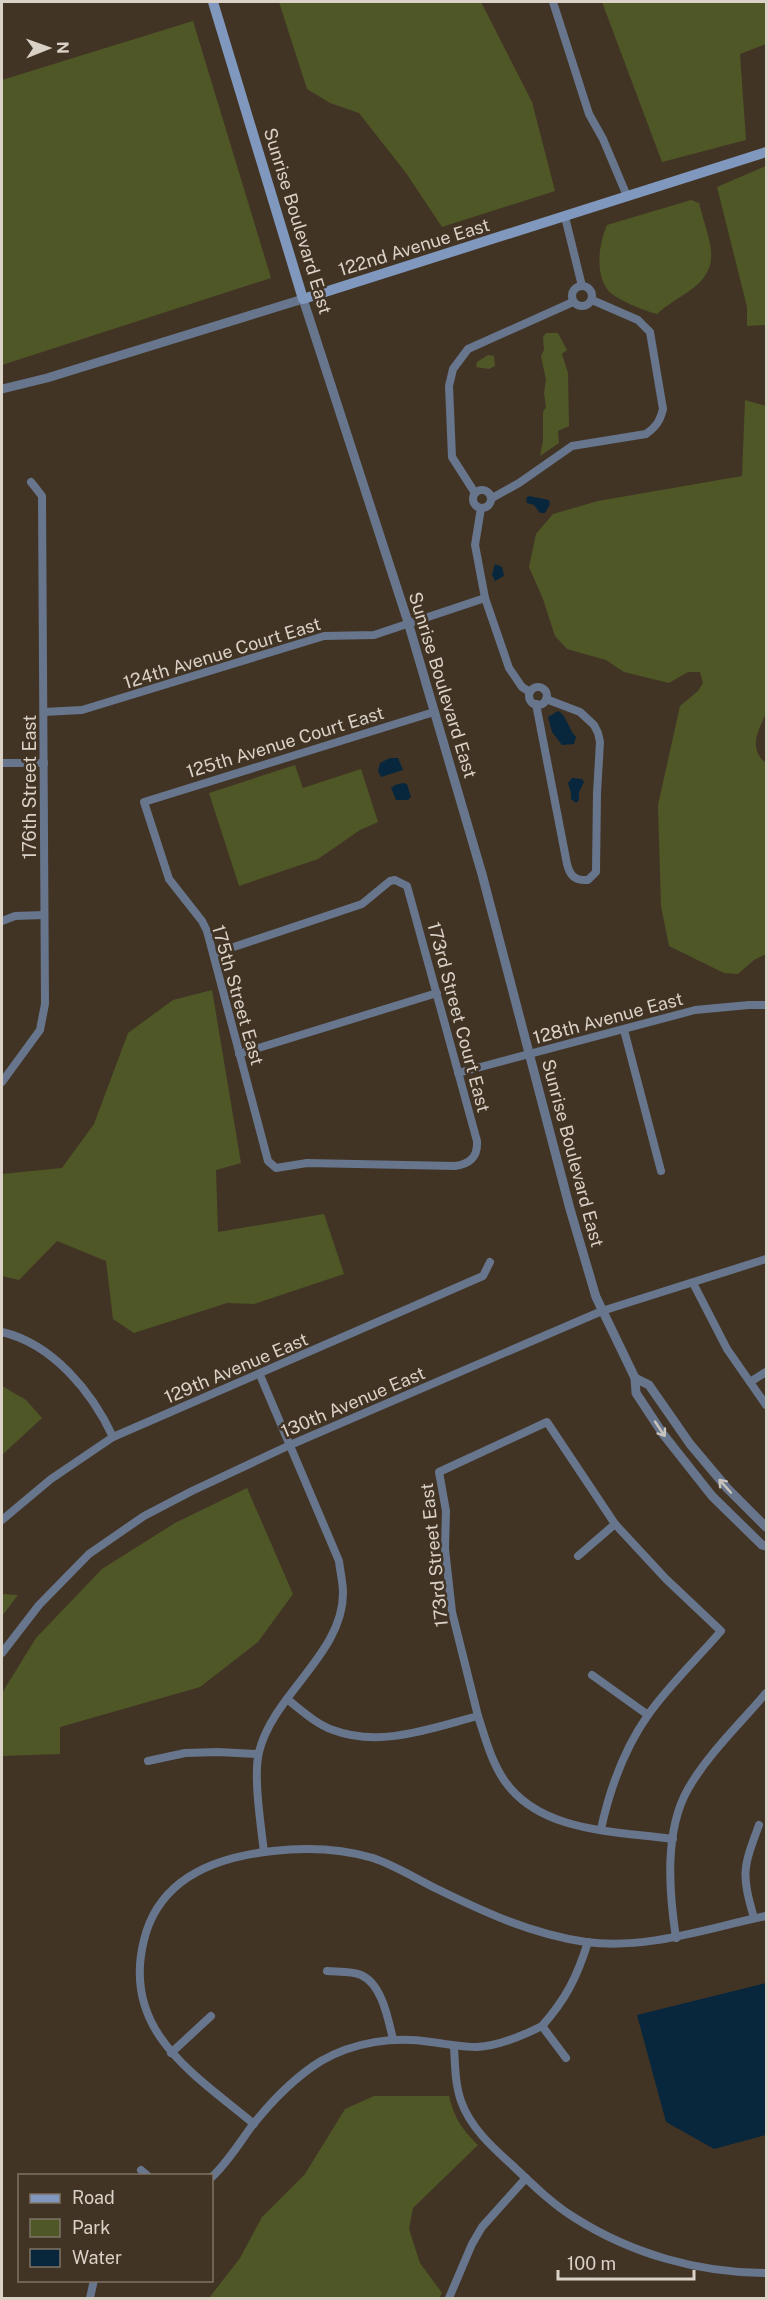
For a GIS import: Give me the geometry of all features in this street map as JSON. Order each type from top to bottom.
[{"type":"main road","name":"Sunrise Boulevard East","points":[[213,2],[303,299]]},
{"type":"main road","name":"122nd Avenue East","points":[[303,299],[766,153]]},
{"type":"street","points":[[554,2],[589,114],[603,139],[627,196]]},
{"type":"street","points":[[565,217],[579,266],[582,286]]},
{"type":"street","points":[[573,302],[572,292],[582,286],[590,290],[592,300]]},
{"type":"street","name":"122nd Avenue East","points":[[2,389],[47,378],[303,299]]},
{"type":"street","name":"Sunrise Boulevard East","points":[[303,299],[435,712],[482,874],[570,1209],[602,1311],[634,1378],[636,1393],[684,1462],[731,1516],[762,1545],[766,1546]]},
{"type":"street","points":[[573,302],[581,307],[592,300]]},
{"type":"street","points":[[492,498],[487,491],[481,490],[476,492],[473,498],[474,503],[481,508],[489,506],[492,498],[519,483],[572,446],[646,434],[655,428],[660,420],[663,409],[650,332],[638,320],[592,300]]},
{"type":"street","points":[[476,492],[452,457],[450,386],[453,369],[468,349],[573,302]]},
{"type":"street","name":"176th Street East","points":[[2,1082],[40,1030],[45,1004],[42,496],[30,482]]},
{"type":"street","points":[[481,508],[475,545],[485,598],[508,668],[522,687],[530,692]]},
{"type":"street","name":"124th Avenue Court East","points":[[44,712],[82,710],[324,636],[374,635],[485,598]]},
{"type":"street","points":[[536,704],[546,699],[543,688],[534,688],[530,692],[530,699],[536,704],[568,870],[576,879],[588,880],[596,873],[600,742],[594,724],[588,718],[580,712],[546,699]]},
{"type":"street","name":"125th Avenue Court East","points":[[144,802],[435,712]]},
{"type":"street","points":[[2,764],[44,763]]},
{"type":"street","name":"175th Street East","points":[[144,802],[169,879],[202,921],[213,954],[268,1161],[276,1168],[307,1163],[455,1166],[470,1162],[475,1155]]},
{"type":"street","name":"173rd Street Court East","points":[[213,954],[362,904],[390,881],[395,880],[407,886],[477,1141],[475,1155]]},
{"type":"street","points":[[2,921],[15,916],[44,915]]},
{"type":"street","points":[[239,1054],[436,993]]},
{"type":"street","name":"128th Avenue East","points":[[458,1073],[695,1010],[766,1005]]},
{"type":"street","points":[[624,1030],[661,1171]]},
{"type":"street","name":"130th Avenue East","points":[[2,1653],[39,1605],[89,1554],[144,1516],[192,1491],[290,1445],[602,1311],[766,1258]]},
{"type":"street","name":"129th Avenue East","points":[[2,1520],[51,1479],[113,1437],[260,1375],[483,1276],[490,1262]]},
{"type":"street","points":[[693,1283],[727,1349],[766,1405]]},
{"type":"street","points":[[2,1332],[11,1334],[37,1348],[62,1365],[103,1414],[113,1437]]},
{"type":"street","points":[[750,1382],[766,1372]]},
{"type":"street","points":[[260,1375],[339,1561],[343,1594],[336,1625],[324,1651],[273,1716],[258,1754],[258,1788],[264,1852]]},
{"type":"street","name":"Sunrise Boulevard East","points":[[634,1378],[649,1385],[690,1444],[727,1488],[766,1527]]},
{"type":"street","name":"173rd Street East","points":[[478,1716],[452,1612],[445,1549],[446,1511],[439,1472],[547,1422],[615,1524]]},
{"type":"street","points":[[578,1556],[615,1524],[666,1579],[721,1631],[648,1715],[625,1754],[609,1794],[601,1829]]},
{"type":"street","points":[[592,1675],[648,1715]]},
{"type":"street","points":[[676,1938],[670,1901],[669,1870],[673,1839],[686,1792],[698,1772],[766,1693]]},
{"type":"street","points":[[287,1699],[323,1725],[353,1736],[379,1737],[414,1732],[478,1716],[494,1762],[504,1780],[520,1799],[555,1819],[601,1829],[673,1839]]},
{"type":"street","points":[[148,1761],[185,1753],[258,1754]]},
{"type":"street","points":[[754,1918],[744,1874],[746,1860],[759,1825]]},
{"type":"street","points":[[254,2124],[171,2053],[155,2031],[147,2014],[140,1989],[140,1963],[147,1927],[158,1905],[177,1885],[209,1864],[234,1856],[264,1852],[306,1848],[337,1849],[375,1859],[496,1918],[530,1930],[588,1942],[634,1943],[676,1938],[766,1916]]},
{"type":"street","points":[[213,2176],[254,2124],[292,2083],[322,2061],[362,2044],[393,2038],[479,2047],[503,2041],[542,2026],[570,1990],[588,1942]]},
{"type":"street","points":[[327,1971],[362,1976],[369,1980],[385,2008],[393,2038]]},
{"type":"street","points":[[171,2053],[211,2016]]},
{"type":"street","points":[[542,2026],[566,2058]]},
{"type":"street","points":[[454,2046],[456,2076],[461,2101],[475,2128],[526,2178],[574,2217],[608,2236],[647,2253],[694,2267],[741,2273],[766,2272]]},
{"type":"street","points":[[448,2298],[482,2227],[526,2178]]},
{"type":"street","points":[[90,2298],[94,2282]]},
{"type":"green space","points":[[279,2],[481,2],[532,102],[555,191],[442,227],[406,173],[359,113],[330,103],[307,89]]},
{"type":"green space","points":[[602,2],[766,2],[766,44],[740,54],[746,140],[662,162]]},
{"type":"green space","points":[[193,21],[271,278],[2,365],[2,80]]},
{"type":"green space","points":[[766,166],[766,325],[747,326],[747,307],[717,187]]},
{"type":"green space","points":[[691,200],[699,203],[711,252],[711,262],[700,282],[657,314],[630,304],[611,293],[603,282],[600,266],[600,249],[607,225]]},
{"type":"green space","points":[[546,333],[558,333],[567,350],[562,354],[568,373],[569,426],[558,431],[559,443],[540,456],[543,440],[543,412],[546,407],[544,393],[546,380],[541,356],[544,350],[543,337]]},
{"type":"green space","points":[[488,355],[494,356],[495,366],[489,369],[476,367],[477,362]]},
{"type":"green space","points":[[745,400],[766,406],[766,713],[756,739],[756,746],[757,752],[766,763],[766,954],[754,960],[738,974],[724,973],[669,946],[661,906],[658,805],[680,706],[698,691],[703,683],[700,672],[688,672],[669,683],[624,672],[606,660],[567,649],[555,636],[543,599],[529,567],[536,534],[553,514],[598,501],[742,476]]},
{"type":"green space","points":[[295,765],[303,788],[361,769],[378,822],[360,830],[318,859],[239,886],[209,793]]},
{"type":"green space","points":[[212,990],[241,1163],[216,1170],[218,1232],[324,1214],[344,1274],[254,1304],[227,1303],[134,1333],[113,1319],[106,1261],[57,1241],[19,1280],[2,1276],[2,1174],[62,1168],[94,1124],[128,1033],[173,1000]]},
{"type":"green space","points":[[2,1386],[26,1400],[42,1418],[2,1455]]},
{"type":"green space","points":[[247,1488],[293,1594],[258,1642],[200,1687],[60,1727],[60,1754],[2,1756],[2,1693],[36,1638],[102,1569],[175,1523]]},
{"type":"green space","points":[[2,1594],[18,1595],[2,1616]]},
{"type":"green space","points":[[374,2096],[449,2096],[459,2123],[478,2145],[413,2208],[409,2229],[420,2263],[442,2293],[439,2298],[209,2298],[240,2258],[262,2217],[305,2174],[345,2109]]},
{"type":"water","points":[[529,496],[549,500],[550,504],[545,513],[540,513],[534,505],[527,503],[526,498]]},
{"type":"water","points":[[495,564],[502,567],[504,576],[495,581],[492,575]]},
{"type":"water","points":[[558,711],[576,737],[574,744],[562,745],[552,732],[548,717]]},
{"type":"water","points":[[390,758],[398,758],[403,770],[381,777],[378,771],[380,763]]},
{"type":"water","points":[[572,778],[582,779],[584,782],[576,803],[571,799],[568,783]]},
{"type":"water","points":[[403,783],[407,784],[411,797],[408,800],[396,800],[391,788]]},
{"type":"water","points":[[766,1983],[766,2135],[714,2149],[666,2122],[637,2015]]}]
